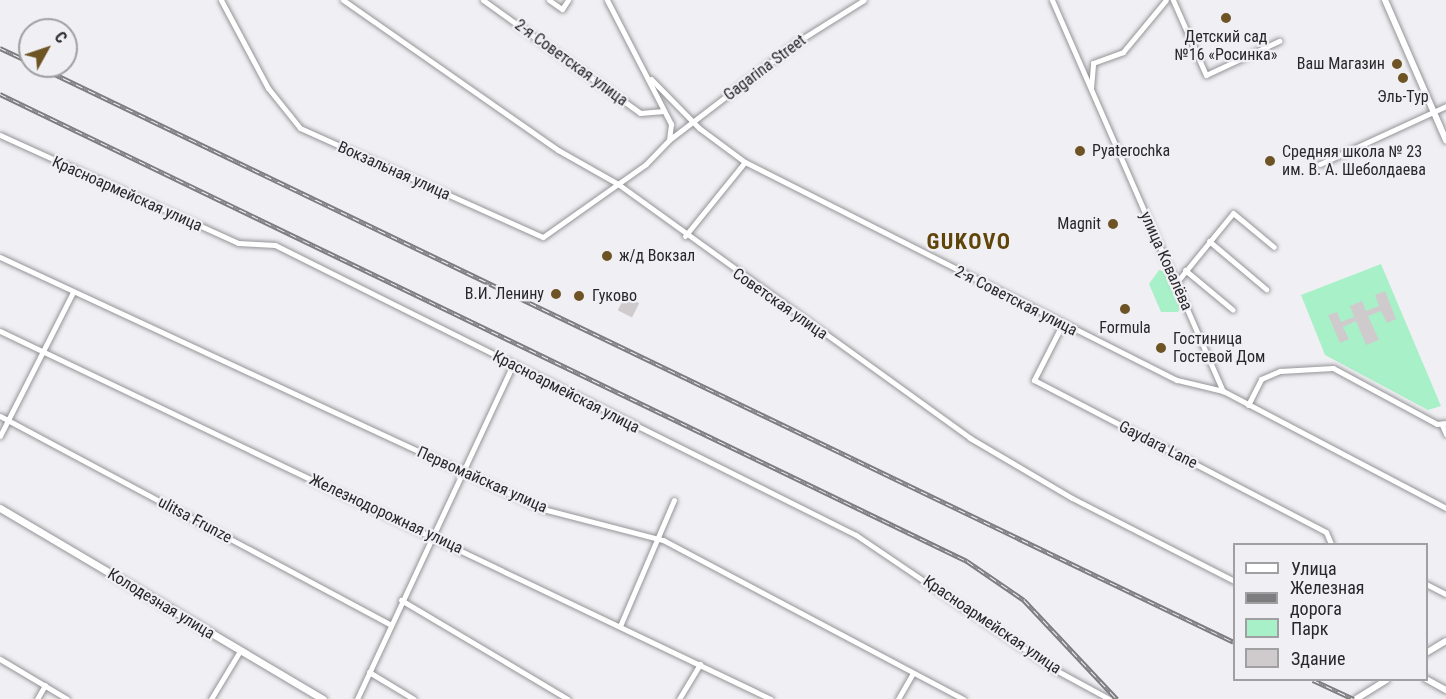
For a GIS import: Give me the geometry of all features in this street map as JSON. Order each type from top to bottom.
[{"type":"main road","name":"Колодезная улица","points":[[0,508],[323,699]]},
{"type":"street","name":"Вокзальная улица","points":[[221,0],[268,88],[300,128],[543,237],[618,184]]},
{"type":"street","name":"Советская улица","points":[[343,0],[558,150],[618,184],[685,236],[970,438],[1072,498],[1233,580]]},
{"type":"street","name":"2-я Советская улица","points":[[483,0],[640,113],[664,111]]},
{"type":"street","points":[[549,0],[562,9],[568,0]]},
{"type":"street","points":[[607,0],[651,79],[671,124],[669,140]]},
{"type":"street","name":"Gagarina Street","points":[[618,184],[669,140],[800,40],[864,0]]},
{"type":"street","name":"улица Ковалёва","points":[[1052,0],[1223,391]]},
{"type":"street","points":[[1090,90],[1093,63],[1124,52],[1166,0]]},
{"type":"street","points":[[1173,0],[1206,75],[1279,41]]},
{"type":"street","points":[[1385,0],[1446,140]]},
{"type":"street","name":"2-я Советская улица","points":[[651,79],[694,122],[745,162],[1062,325],[1177,380],[1223,391]]},
{"type":"street","points":[[1320,164],[1446,106]]},
{"type":"street","name":"Красноармейская улица","points":[[0,135],[238,243],[274,245],[856,535],[1053,669],[1109,699]]},
{"type":"street","points":[[685,236],[745,162]]},
{"type":"street","points":[[1176,283],[1233,213],[1274,247]]},
{"type":"street","points":[[1209,241],[1266,289]]},
{"type":"street","name":"Первомайская улица","points":[[0,257],[543,509],[658,539],[963,699]]},
{"type":"street","points":[[1185,270],[1233,310]]},
{"type":"street","points":[[0,436],[73,292]]},
{"type":"street","name":"Gaydara Lane","points":[[1062,325],[1034,380],[1326,532],[1330,543]]},
{"type":"street","name":"Железнодорожная улица","points":[[0,331],[771,699]]},
{"type":"street","points":[[357,699],[401,600],[513,365]]},
{"type":"street","points":[[1248,405],[1261,379],[1280,371],[1333,368],[1444,424],[1446,434]]},
{"type":"street","points":[[1223,391],[1446,508]]},
{"type":"street","name":"ulitsa Frunze","points":[[0,416],[390,624]]},
{"type":"street","points":[[620,626],[674,500]]},
{"type":"street","points":[[1428,585],[1446,594]]},
{"type":"street","points":[[401,600],[568,699]]},
{"type":"street","points":[[1428,652],[1446,641]]},
{"type":"street","points":[[211,699],[240,651]]},
{"type":"street","points":[[0,659],[67,699]]},
{"type":"street","points":[[679,699],[700,664]]},
{"type":"street","points":[[369,672],[414,699]]},
{"type":"street","points":[[898,699],[913,673]]},
{"type":"street","points":[[1428,680],[1446,690]]},
{"type":"street","points":[[1356,699],[1384,681]]},
{"type":"street","points":[[37,699],[45,685]]},
{"type":"green space","points":[[1381,264],[1441,406],[1428,410],[1325,355],[1301,295]]},
{"type":"green space","points":[[1159,270],[1169,273],[1182,305],[1178,312],[1161,312],[1149,284]]},
{"type":"building","points":[[1385,291],[1396,319],[1387,323],[1381,311],[1368,316],[1379,340],[1366,345],[1356,321],[1343,327],[1349,339],[1340,343],[1328,315],[1337,312],[1341,322],[1354,317],[1350,306],[1362,301],[1366,311],[1379,306],[1375,295]]},
{"type":"building","points":[[625,296],[639,303],[632,318],[618,310]]},
{"type":"railway","points":[[0,48],[18,56]]},
{"type":"railway","points":[[63,78],[1233,642]]},
{"type":"railway","points":[[0,94],[967,561],[1024,600],[1117,699]]},
{"type":"railway","points":[[1315,681],[1354,699]]},
{"type":"place","name":"Детский сад №16 «Росинка»","points":[[1226,18]]},
{"type":"place","name":"Ваш Магазин","points":[[1397,64]]},
{"type":"place","name":"Эль-Тур","points":[[1403,78]]},
{"type":"place","name":"Pyaterochka","points":[[1080,151]]},
{"type":"place","name":"Средняя школа № 23 им. В. А. Шеболдаева","points":[[1270,161]]},
{"type":"place","name":"Magnit","points":[[1113,224]]},
{"type":"place","name":"ж/д Вокзал","points":[[607,256]]},
{"type":"place","name":"В.И. Ленину","points":[[556,294]]},
{"type":"place","name":"Гуково","points":[[579,296]]},
{"type":"place","name":"Formula","points":[[1125,309]]},
{"type":"place","name":"Гостиница Гостевой Дом","points":[[1161,348]]},
{"type":"district","name":"GUKOVO","points":[[969,242]]}]
